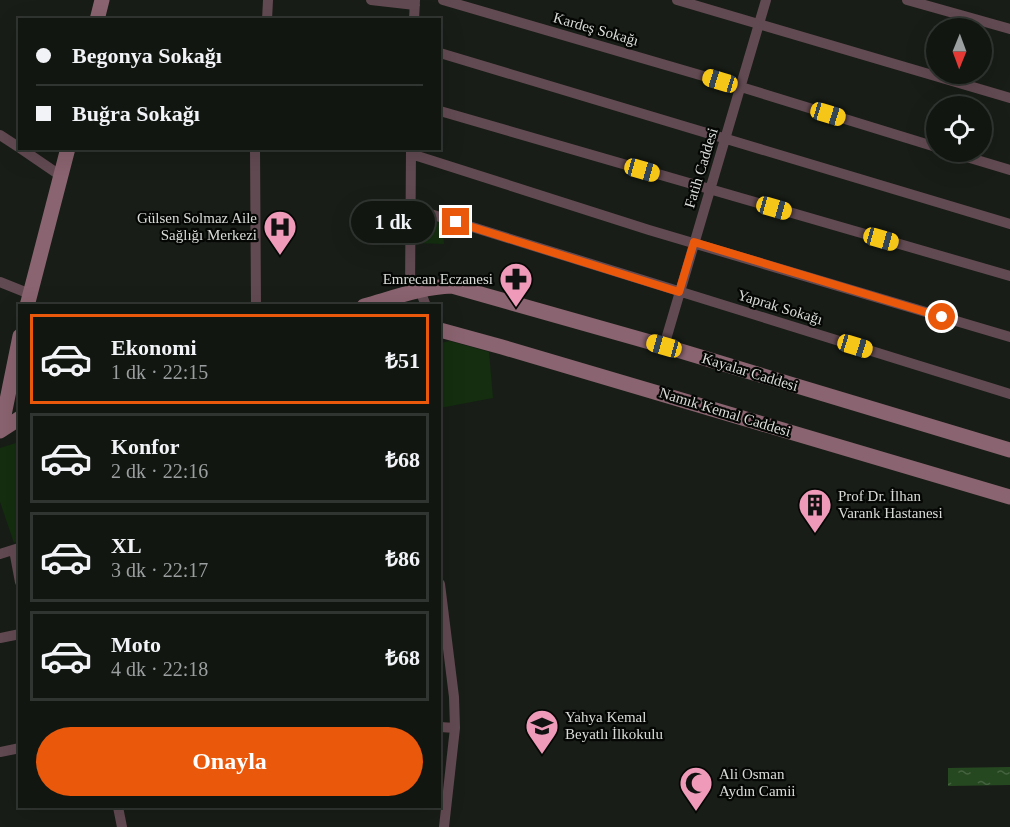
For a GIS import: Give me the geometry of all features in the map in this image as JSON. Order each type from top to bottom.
[{"type":"main road","points":[[98,18],[102,0]]},
{"type":"main road","points":[[29,300],[68,150]]},
{"type":"main road","name":"Kayalar Caddesi","points":[[372,304],[452,286],[664,346],[1010,450]]},
{"type":"main road","name":"Namık Kemal Caddesi","points":[[441,330],[1010,497]]},
{"type":"main road","points":[[0,380],[18,342]]},
{"type":"main road","points":[[6,419],[18,342]]},
{"type":"street","points":[[267,18],[268,0]]},
{"type":"street","points":[[371,0],[415,3],[414,18]]},
{"type":"street","name":"Kardeş Sokağı","points":[[443,0],[926,144]]},
{"type":"street","points":[[677,0],[1010,98]]},
{"type":"street","name":"Fatih Caddesi","points":[[664,346],[766,0]]},
{"type":"street","points":[[907,0],[1010,29]]},
{"type":"street","points":[[441,53],[1010,224]]},
{"type":"street","points":[[441,111],[1010,276]]},
{"type":"street","points":[[0,135],[18,147]]},
{"type":"street","points":[[23,150],[62,176]]},
{"type":"street","points":[[255,150],[256,304]]},
{"type":"street","points":[[422,304],[405,296],[411,208],[411,151],[649,230],[1010,337]]},
{"type":"street","points":[[983,162],[1010,170]]},
{"type":"street","name":"Yaprak Sokağı","points":[[411,208],[1010,394]]},
{"type":"street","points":[[0,282],[29,300]]},
{"type":"street","points":[[0,554],[17,549]]},
{"type":"street","points":[[441,592],[454,697],[455,728],[444,827]]},
{"type":"street","points":[[0,638],[18,634]]},
{"type":"street","points":[[441,727],[455,728]]},
{"type":"street","points":[[0,752],[18,748]]},
{"type":"street","points":[[118,808],[122,827]]},
{"type":"shaded area","points":[[415,215],[442,220],[444,244],[415,243]]},
{"type":"shaded area","points":[[450,341],[489,352],[493,398],[441,408],[441,343]]},
{"type":"shaded area","points":[[18,442],[18,541],[14,543],[0,502],[0,448]]},
{"type":"water","points":[[1010,767],[1010,785],[948,786],[948,768]]},
{"type":"place","name":"Gülsen Solmaz Aile Sağlığı Merkezi","points":[[280,256]]},
{"type":"place","name":"Emrecan Eczanesi","points":[[516,308]]},
{"type":"place","name":"Prof Dr. İlhan Varank Hastanesi","points":[[815,534]]},
{"type":"place","name":"Yahya Kemal Beyatlı İlkokulu","points":[[542,755]]},
{"type":"place","name":"Ali Osman Aydın Camii","points":[[696,812]]},
{"type":"route","points":[[456,222],[679,292],[694,242],[942,317]]}]
